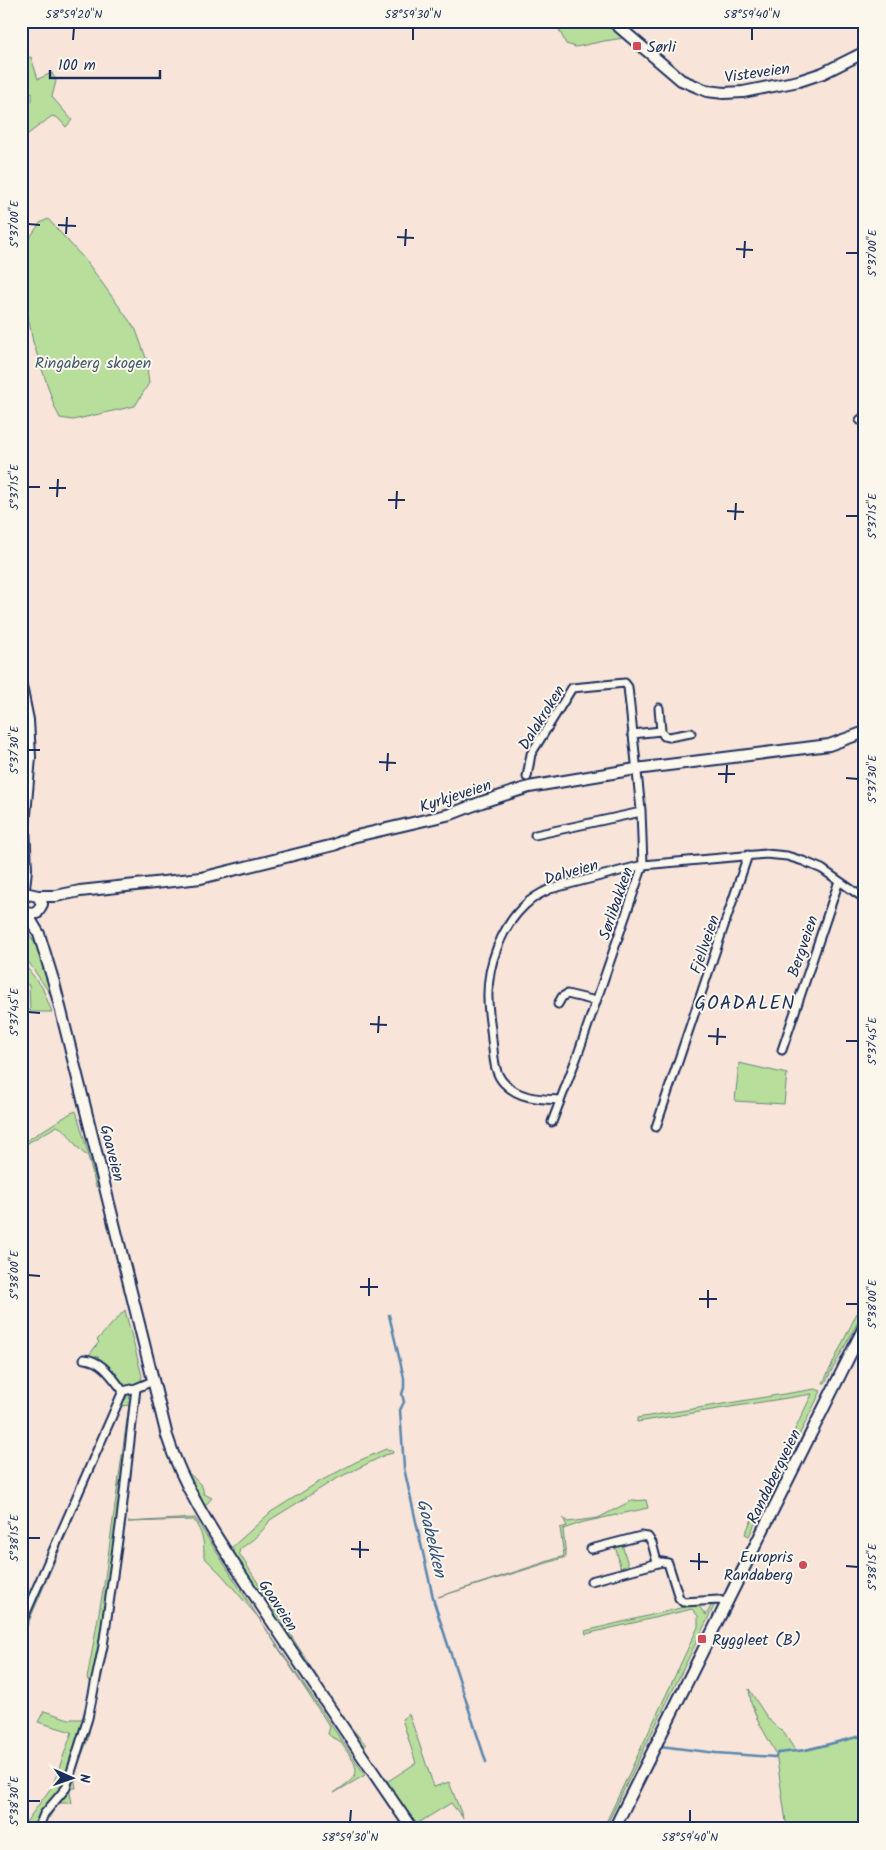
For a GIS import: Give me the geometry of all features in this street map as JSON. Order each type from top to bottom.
[{"type":"main road","name":"Visteveien","points":[[612,21],[681,80],[707,92],[743,92],[799,81],[865,52]]},
{"type":"main road","name":"Goaveien","points":[[21,686],[30,743],[24,826],[26,869],[23,905],[39,934],[70,1043],[167,1436],[176,1462],[218,1538],[345,1733],[412,1829]]},
{"type":"main road","name":"Kyrkjeveien","points":[[37,895],[56,896],[80,891],[219,875],[334,845],[352,837],[451,814],[529,787],[636,769],[829,745],[865,732]]},
{"type":"main road","name":"Goaveien","points":[[26,869],[41,901],[39,934]]},
{"type":"main road","points":[[37,895],[29,894],[23,905],[34,914],[40,909]]},
{"type":"main road","name":"Kyrkjeveien","points":[[40,909],[56,896]]},
{"type":"main road","name":"Randabergveien","points":[[614,1829],[865,1325]]},
{"type":"street","name":"Dalakroken","points":[[527,777],[531,754],[572,688],[625,683],[628,688],[636,769]]},
{"type":"street","points":[[660,708],[661,731],[664,736],[669,737],[691,733]]},
{"type":"street","points":[[632,734],[661,731]]},
{"type":"street","name":"Sørlibakken","points":[[552,1122],[643,865],[641,812],[636,769]]},
{"type":"street","points":[[535,835],[641,812]]},
{"type":"street","name":"Dalveien","points":[[560,1100],[528,1097],[514,1092],[502,1082],[495,1069],[488,996],[495,954],[502,936],[512,920],[524,905],[536,896],[550,889],[643,865],[748,855],[780,856],[803,860],[822,869],[865,899]]},
{"type":"street","name":"Fjellveien","points":[[656,1127],[748,855]]},
{"type":"street","name":"Bergveien","points":[[782,1050],[839,880]]},
{"type":"street","points":[[558,1004],[562,997],[567,994],[596,1001]]},
{"type":"street","points":[[84,1359],[92,1360],[99,1364],[123,1391]]},
{"type":"street","points":[[123,1391],[153,1381]]},
{"type":"street","points":[[40,1829],[44,1814],[66,1788],[86,1724],[95,1684],[103,1646],[121,1519],[136,1388]]},
{"type":"street","points":[[21,1624],[123,1391]]},
{"type":"street","points":[[591,1548],[641,1536],[648,1537],[652,1543],[657,1562]]},
{"type":"street","points":[[591,1581],[657,1562],[668,1563],[682,1602],[719,1600],[727,1603]]},
{"type":"green space","points":[[555,21],[605,21],[624,38],[576,47],[566,44]]},
{"type":"green space","points":[[31,57],[38,79],[52,73],[56,81],[52,97],[72,120],[66,127],[58,118],[52,116],[28,134],[21,133],[21,110],[32,102],[32,93],[22,83],[21,59]]},
{"type":"green space","name":"Ringaberg skogen","points":[[48,219],[87,262],[136,330],[146,358],[149,383],[135,406],[73,420],[60,418],[55,408],[33,342],[21,281],[21,250],[40,223]]},
{"type":"green space","points":[[27,931],[43,962],[54,995],[53,998],[21,951],[21,932]]},
{"type":"green space","points":[[21,960],[42,987],[52,1012],[30,1012],[29,985],[21,984]]},
{"type":"green space","points":[[739,1063],[787,1074],[784,1104],[735,1101]]},
{"type":"green space","points":[[76,1111],[98,1187],[96,1187],[88,1156],[79,1149],[62,1128],[57,1126],[21,1147],[21,1144]]},
{"type":"green space","points":[[106,1211],[146,1370],[145,1371]]},
{"type":"green space","points":[[125,1310],[142,1376],[141,1380],[123,1391],[112,1376],[86,1359],[99,1342],[97,1340]]},
{"type":"green space","points":[[857,1313],[861,1316],[825,1383],[823,1383]]},
{"type":"green space","points":[[815,1389],[821,1391],[749,1536],[745,1534],[812,1394],[637,1422],[637,1418]]},
{"type":"green space","points":[[825,1391],[827,1392],[755,1535],[754,1533]]},
{"type":"green space","points":[[130,1392],[135,1397],[88,1739],[74,1775],[76,1788],[69,1788],[72,1803],[58,1803],[49,1818],[41,1813],[30,1829],[21,1829],[53,1785],[72,1732],[38,1722],[44,1711],[69,1719],[82,1719],[93,1684],[87,1679],[104,1585],[129,1405],[121,1406],[21,1640],[21,1624],[119,1400],[125,1400]]},
{"type":"green space","points":[[386,1449],[392,1450],[393,1453],[385,1455],[334,1480],[270,1520],[257,1536],[240,1549],[239,1553],[343,1718],[366,1745],[362,1748],[230,1549],[271,1512],[317,1483],[356,1462]]},
{"type":"green space","points":[[181,1465],[202,1486],[204,1494],[212,1498],[204,1507]]},
{"type":"green space","points":[[646,1500],[648,1508],[584,1522],[563,1529],[566,1557],[438,1597],[564,1556],[560,1528],[567,1526],[563,1518],[568,1522],[598,1518],[631,1501]]},
{"type":"green space","points":[[195,1518],[258,1617],[204,1557],[202,1538],[194,1520],[128,1522]]},
{"type":"green space","points":[[216,1541],[337,1726],[337,1730],[213,1542]]},
{"type":"green space","points":[[750,1541],[751,1546],[726,1591],[726,1589]]},
{"type":"green space","points":[[623,1543],[629,1568],[621,1570],[615,1545]]},
{"type":"green space","points":[[697,1604],[706,1615],[711,1606],[715,1604],[603,1829],[698,1627],[698,1616],[692,1609],[586,1634],[585,1631]]},
{"type":"green space","points":[[258,1617],[365,1775],[334,1793],[351,1780],[356,1772],[356,1767],[339,1741],[328,1734],[330,1727]]},
{"type":"green space","points":[[701,1640],[698,1653],[611,1829],[607,1829]]},
{"type":"green space","points":[[749,1689],[769,1719],[782,1730],[795,1750],[798,1751],[865,1735],[865,1829],[787,1829],[776,1753],[758,1721],[751,1703]]},
{"type":"green space","points":[[409,1714],[434,1787],[449,1782],[463,1818],[451,1803],[415,1825],[416,1829],[385,1783],[416,1763],[402,1719]]},
{"type":"waterway","name":"Goabekken","points":[[389,1315],[404,1378],[402,1394],[404,1402],[400,1410],[404,1468],[434,1602],[486,1762]]},
{"type":"waterway","points":[[660,1746],[716,1753],[775,1757],[778,1753],[806,1750],[865,1735]]},
{"type":"place","name":"Sørli","points":[[637,46]]},
{"type":"place","name":"Europris Randaberg","points":[[803,1565]]},
{"type":"place","name":"Ryggleet (B)","points":[[702,1639]]},
{"type":"district","name":"GOADALEN","points":[[745,1002]]}]
